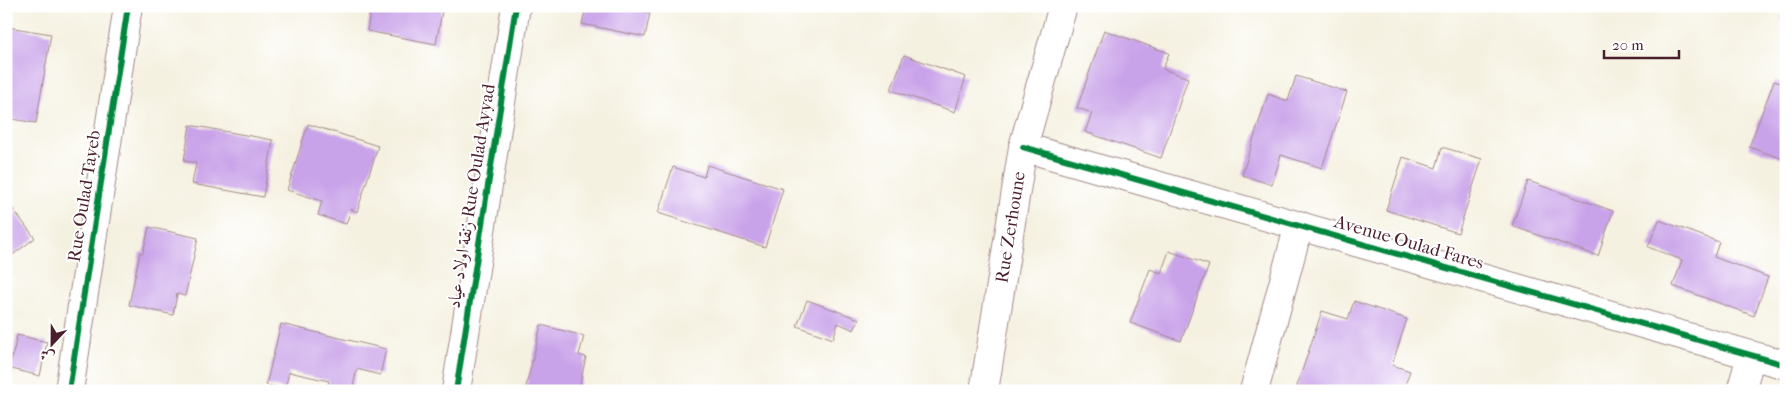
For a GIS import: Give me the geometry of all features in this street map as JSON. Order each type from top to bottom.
[{"type":"street","name":"Rue Oulad Tayeb","points":[[69,391],[128,6]]},
{"type":"street","name":"زنقة اولاد عياد Rue Oulad Ayyad","points":[[456,391],[516,6]]},
{"type":"street","name":"Rue Zerhoune","points":[[984,391],[1023,147],[1063,6]]},
{"type":"street","name":"Avenue Oulad Fares","points":[[1023,147],[1786,365]]},
{"type":"street","points":[[1254,391],[1299,226]]},
{"type":"street","points":[[1741,391],[1751,356]]},
{"type":"building","points":[[371,6],[443,6],[436,44],[367,31]]},
{"type":"building","points":[[586,6],[628,6],[628,8],[650,13],[645,37],[582,24]]},
{"type":"building","points":[[1786,6],[1786,21],[1781,19]]},
{"type":"building","points":[[8,27],[51,34],[36,123],[6,118],[6,39]]},
{"type":"building","points":[[1104,30],[1169,53],[1163,69],[1188,78],[1161,158],[1085,132],[1092,113],[1077,108]]},
{"type":"building","points":[[904,55],[966,77],[955,112],[891,90]]},
{"type":"building","points":[[1296,76],[1347,92],[1322,168],[1281,155],[1272,185],[1242,175],[1268,94],[1288,101]]},
{"type":"building","points":[[1774,81],[1786,85],[1786,160],[1749,147]]},
{"type":"building","points":[[308,124],[378,146],[357,212],[351,209],[346,224],[318,215],[322,201],[287,190]]},
{"type":"building","points":[[190,125],[273,140],[263,197],[192,184],[196,163],[184,161]]},
{"type":"building","points":[[1442,147],[1482,159],[1458,233],[1386,210],[1403,157],[1436,168]]},
{"type":"building","points":[[707,165],[783,189],[765,247],[658,213],[673,167],[704,177]]},
{"type":"building","points":[[1528,181],[1613,211],[1598,256],[1512,226]]},
{"type":"building","points":[[6,200],[35,238],[6,260]]},
{"type":"building","points":[[1659,220],[1719,242],[1714,257],[1768,277],[1754,316],[1673,286],[1682,260],[1648,247]]},
{"type":"building","points":[[149,227],[198,238],[185,296],[177,294],[173,315],[129,305],[140,252],[143,253]]},
{"type":"building","points":[[1169,251],[1209,265],[1181,341],[1130,323],[1150,269],[1161,273]]},
{"type":"building","points":[[807,300],[859,319],[854,330],[838,323],[833,339],[797,326]]},
{"type":"building","points":[[1354,301],[1407,319],[1392,365],[1410,371],[1403,391],[1349,391],[1341,388],[1340,391],[1301,391],[1296,389],[1322,311],[1348,319]]},
{"type":"building","points":[[281,324],[386,349],[380,375],[357,369],[352,391],[326,391],[329,381],[289,372],[285,389],[266,385]]},
{"type":"building","points":[[541,325],[584,336],[579,355],[586,357],[579,388],[590,391],[525,391]]},
{"type":"building","points":[[17,335],[47,342],[40,376],[12,369],[6,390],[6,358],[12,359]]},
{"type":"cycle path","points":[[69,391],[128,6]]},
{"type":"cycle path","points":[[456,391],[516,6]]},
{"type":"cycle path","points":[[1023,147],[1786,365]]}]
